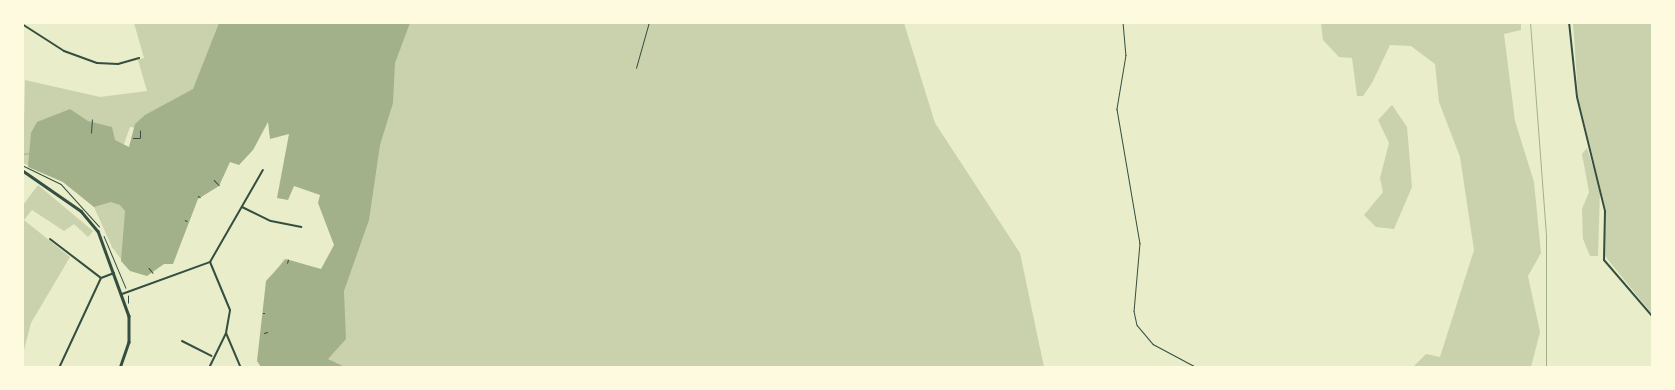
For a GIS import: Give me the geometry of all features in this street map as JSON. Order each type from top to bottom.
[{"type":"main road","points":[[22,170],[87,217],[122,294],[130,334],[120,368]]},
{"type":"street","points":[[1569,22],[1577,97],[1605,211],[1604,260],[1652,316]]},
{"type":"street","points":[[22,24],[64,51],[97,63],[139,58]]},
{"type":"street","points":[[122,294],[210,262],[263,170]]},
{"type":"street","points":[[242,207],[270,221],[301,227]]},
{"type":"street","points":[[50,239],[101,278]]},
{"type":"street","points":[[210,262],[226,293],[226,333],[242,368]]},
{"type":"street","points":[[59,368],[101,278],[114,273]]},
{"type":"street","points":[[209,368],[212,356],[226,333]]},
{"type":"street","points":[[182,341],[212,356]]},
{"type":"lane","points":[[1123,22],[1126,55],[1117,109],[1140,243],[1134,311],[1138,324],[1153,344],[1198,368]]},
{"type":"path","points":[[636,68],[649,22]]},
{"type":"path","points":[[91,133],[92,120]]},
{"type":"path","points":[[134,138],[140,138],[140,131]]},
{"type":"path","points":[[214,180],[219,185]]},
{"type":"path","points":[[149,268],[153,273]]},
{"type":"shaded area","points":[[134,23],[904,23],[935,123],[1020,253],[1044,367],[289,368],[270,280],[284,259],[326,280],[342,243],[301,127],[264,110],[225,145],[130,271],[112,247],[94,207],[63,182],[23,163],[25,80],[100,97],[147,91],[138,60],[144,58]],"holes":[[[130,127],[137,128],[129,147],[123,147]]]},
{"type":"shaded area","points":[[219,23],[410,23],[395,63],[393,103],[380,145],[369,220],[344,291],[346,339],[328,359],[345,367],[261,367],[257,361],[266,281],[286,259],[321,269],[334,245],[318,203],[320,195],[294,186],[288,200],[277,198],[289,134],[270,139],[268,122],[253,150],[239,165],[230,162],[219,186],[198,199],[173,264],[164,264],[147,276],[130,271],[121,261],[125,211],[120,205],[111,202],[94,207],[63,182],[28,167],[31,133],[37,122],[70,109],[88,121],[112,127],[115,140],[129,147],[135,124],[145,115],[193,89]]},
{"type":"shaded area","points":[[1321,23],[1521,23],[1521,30],[1504,34],[1515,121],[1534,182],[1541,253],[1528,276],[1540,332],[1531,367],[1413,367],[1426,354],[1440,357],[1474,250],[1460,157],[1439,102],[1435,64],[1411,46],[1390,45],[1372,83],[1363,96],[1357,96],[1352,58],[1339,57],[1323,40]]},
{"type":"shaded area","points":[[1573,23],[1652,23],[1652,314],[1604,255],[1606,211],[1578,96]]},
{"type":"shaded area","points":[[1392,105],[1407,127],[1412,187],[1394,229],[1376,227],[1364,215],[1383,192],[1380,178],[1389,143],[1378,120]]},
{"type":"shaded area","points":[[1587,148],[1600,190],[1598,256],[1590,256],[1583,239],[1582,209],[1589,192],[1582,154]]},
{"type":"shaded area","points":[[38,185],[93,231],[88,237],[74,224],[64,231],[32,210],[24,220],[70,257],[31,323],[23,354],[23,205]]},
{"type":"waterway","points":[[1530,22],[1546,236],[1546,368]]},
{"type":"waterway","points":[[22,154],[31,153]]}]
